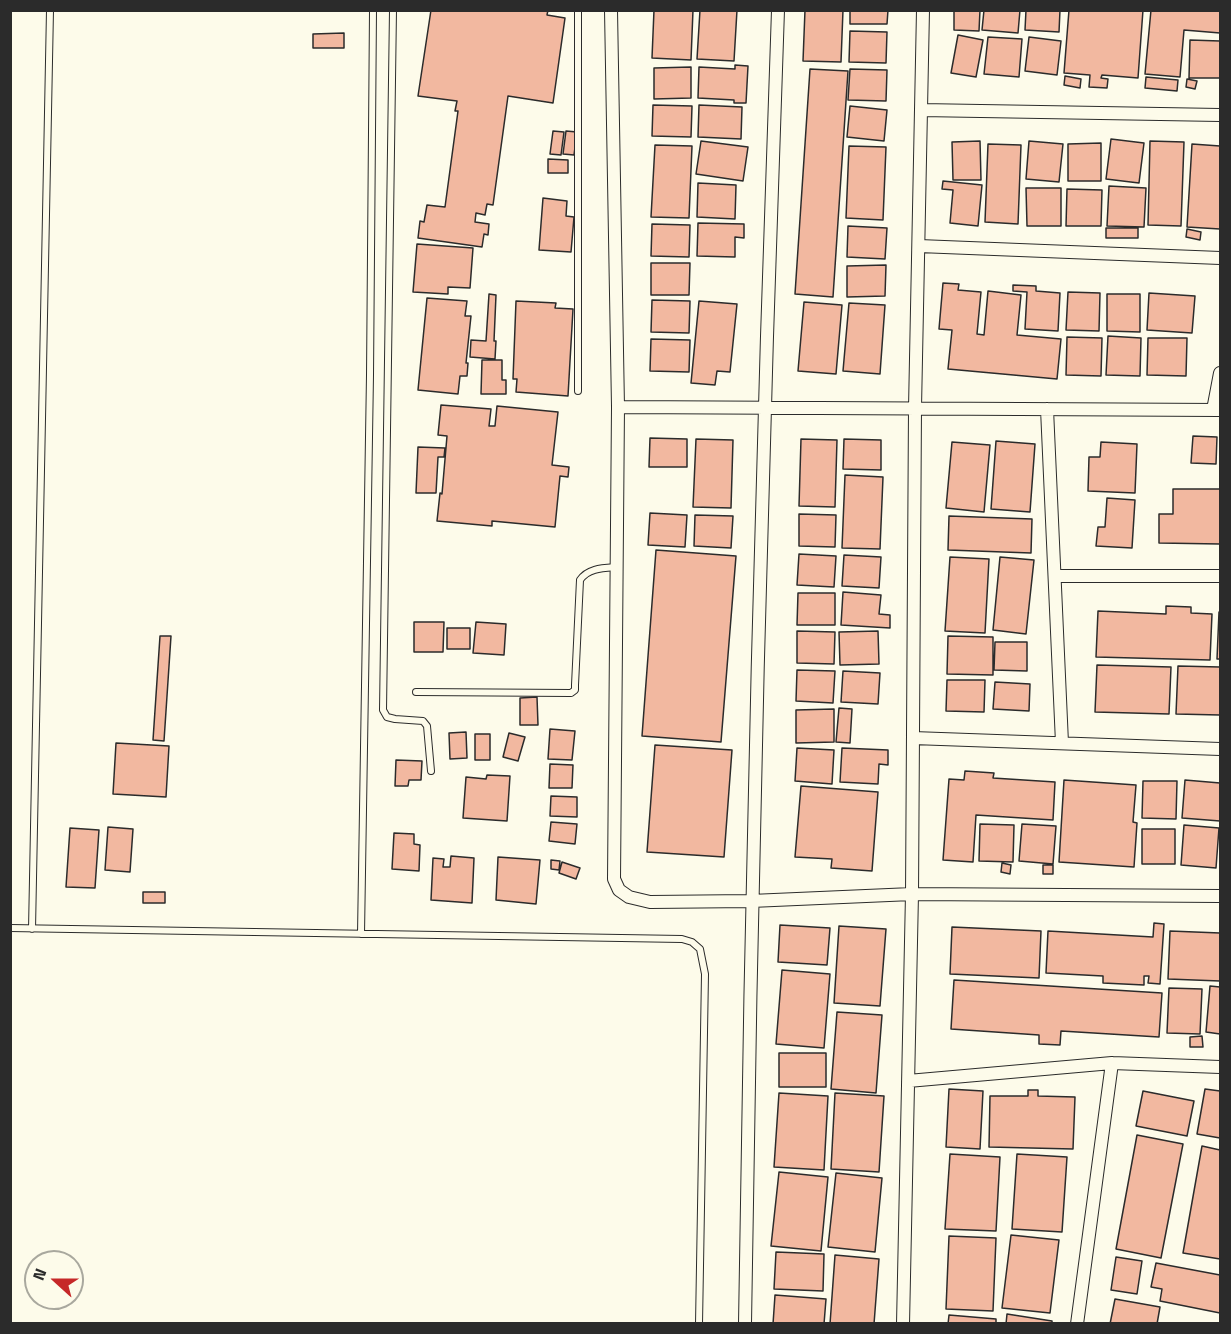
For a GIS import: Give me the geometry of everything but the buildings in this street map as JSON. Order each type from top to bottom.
[{"type":"street","points":[[611,10],[618,407],[614,879],[619,890],[629,897],[650,902],[751,902],[912,894],[1221,896]]},
{"type":"street","points":[[745,1323],[751,902],[763,408],[778,10]]},
{"type":"street","points":[[903,1323],[912,894],[915,408],[923,10]]},
{"type":"street","points":[[921,110],[1221,115]]},
{"type":"street","points":[[918,246],[1221,258]]},
{"type":"street","points":[[618,407],[1216,410],[1221,373]]},
{"type":"street","points":[[1047,409],[1062,743]]},
{"type":"street","points":[[1055,576],[1221,576]]},
{"type":"street","points":[[913,738],[1221,749]]},
{"type":"street","points":[[908,1081],[1112,1063],[1221,1067]]},
{"type":"street","points":[[1077,1323],[1112,1063]]},
{"type":"lane","points":[[32,929],[50,10]]},
{"type":"lane","points":[[361,934],[373,10]]},
{"type":"lane","points":[[393,10],[383,710],[387,717],[423,720],[428,726],[431,771]]},
{"type":"lane","points":[[578,10],[578,391]]},
{"type":"lane","points":[[416,692],[571,693],[575,690],[580,580],[583,575],[595,569],[616,567]]},
{"type":"lane","points":[[10,928],[682,939],[692,942],[700,949],[705,974],[699,1323]]}]
